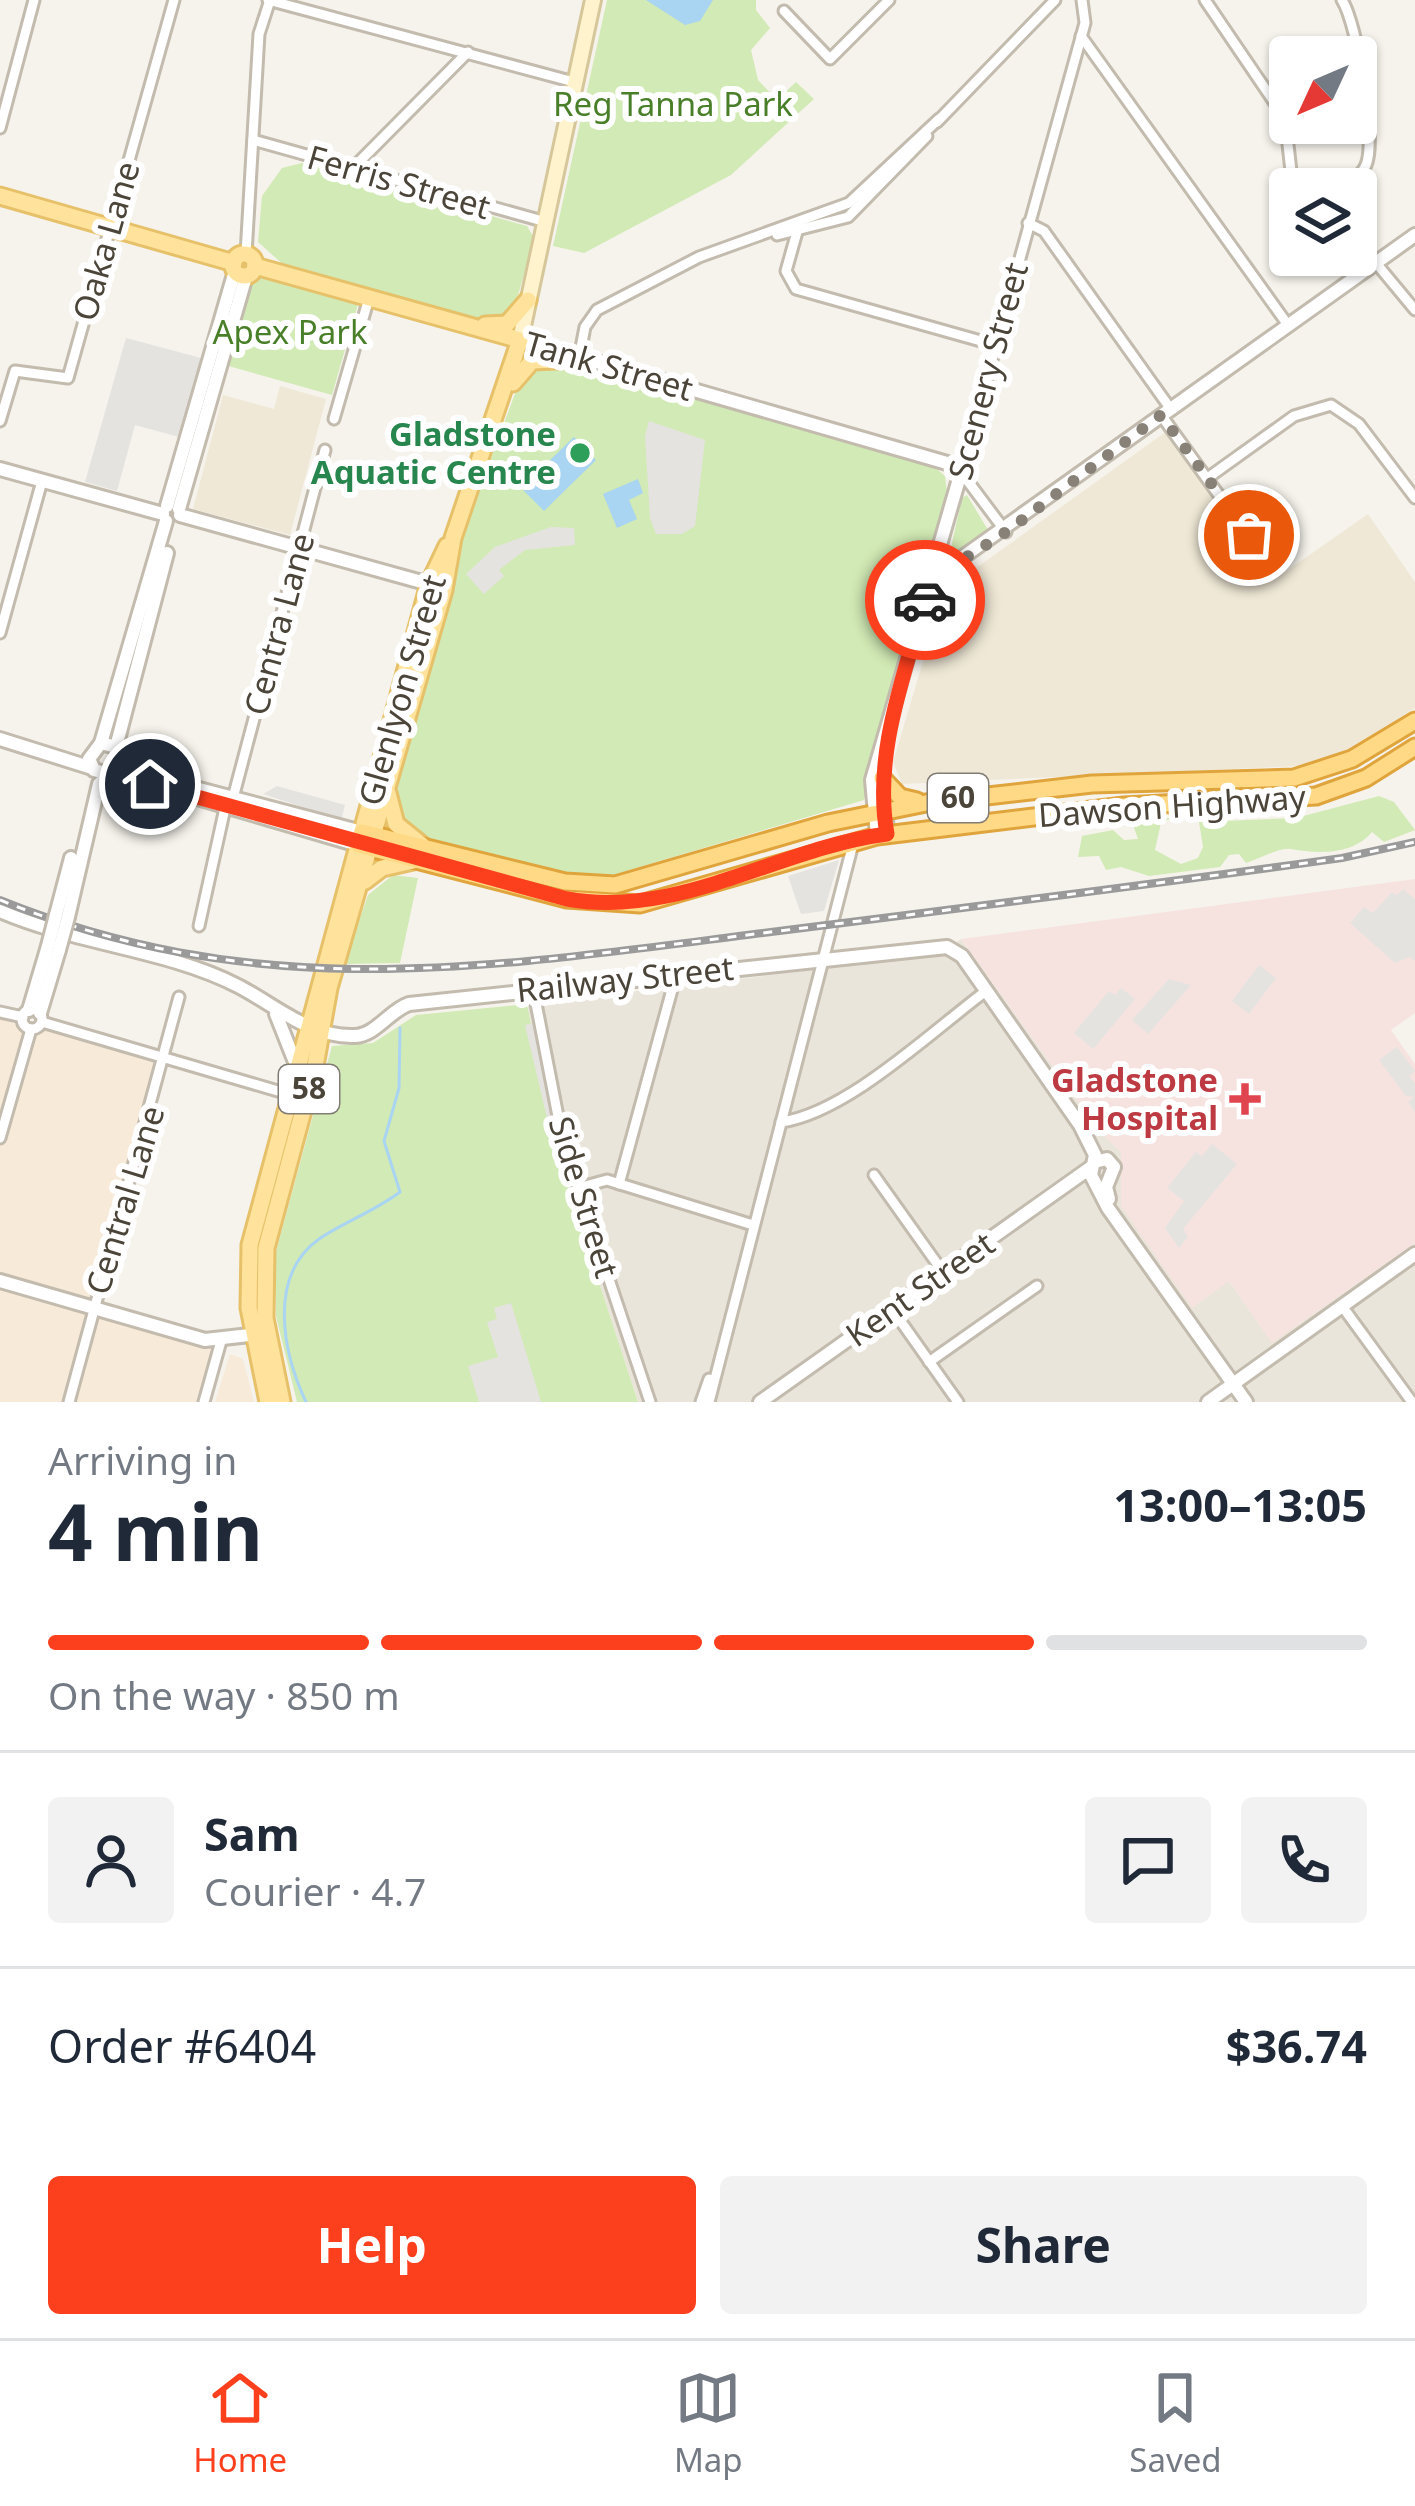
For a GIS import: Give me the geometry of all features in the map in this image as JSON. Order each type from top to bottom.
[{"type":"highway","name":"Dawson Highway","points":[[367,841],[591,885],[665,872],[926,803],[1092,784],[1294,778],[1339,766],[1415,721]]},
{"type":"highway","name":"Dawson Highway","points":[[367,841],[416,861],[592,904],[640,904],[882,835],[1124,806],[1316,796],[1366,778],[1414,749]]},
{"type":"highway","points":[[881,778],[900,797],[926,803]]},
{"type":"main road","name":"Glenlyon Street","points":[[260,1334],[250,1245],[367,841],[429,584],[453,538],[488,447],[520,340],[593,0]]},
{"type":"main road","name":"Tank Street","points":[[0,196],[520,340]]},
{"type":"main road","points":[[464,324],[507,324],[527,300]]},
{"type":"main road","points":[[464,324],[504,353],[503,401]]},
{"type":"main road","points":[[503,401],[525,364],[579,359]]},
{"type":"main road","name":"Glenlyon Street","points":[[291,1093],[362,885],[367,841],[388,790],[444,590],[453,538]]},
{"type":"main road","points":[[388,790],[402,832],[434,851]]},
{"type":"main road","points":[[362,885],[387,865],[416,861]]},
{"type":"main road","name":"58","points":[[260,1334],[268,1402]]},
{"type":"main road","name":"58","points":[[260,1334],[282,1402]]},
{"type":"street","points":[[0,128],[34,0]]},
{"type":"street","name":"Oaka Lane","points":[[0,421],[15,371],[68,378],[174,0]]},
{"type":"street","points":[[0,1138],[100,784],[97,745],[243,266],[260,25],[269,0],[574,82]]},
{"type":"street","points":[[784,11],[830,59],[889,0]]},
{"type":"street","points":[[754,239],[853,214],[1055,0]]},
{"type":"street","name":"Scenery Street","points":[[878,812],[887,742],[1081,36],[1086,10],[1082,0]]},
{"type":"street","points":[[1204,0],[1289,128],[1288,168]]},
{"type":"street","points":[[1342,0],[1354,28],[1369,153],[1362,168]]},
{"type":"street","points":[[1081,36],[1288,325]]},
{"type":"street","points":[[351,170],[468,52]]},
{"type":"street","points":[[1072,61],[1102,61]]},
{"type":"street","points":[[579,359],[585,327],[597,310],[699,257],[849,203],[939,119]]},
{"type":"street","name":"Ferris Street","points":[[253,140],[546,222]]},
{"type":"street","points":[[1028,223],[1044,231],[1268,563]]},
{"type":"street","points":[[796,232],[786,272],[796,289],[995,345]]},
{"type":"street","points":[[1377,262],[1415,236]]},
{"type":"street","points":[[1377,264],[1415,310]]},
{"type":"street","points":[[931,580],[1006,532],[1358,277]]},
{"type":"street","points":[[334,419],[369,298]]},
{"type":"street","name":"Tank Street","points":[[520,340],[947,463],[961,472]]},
{"type":"street","points":[[1209,477],[1294,416],[1330,406],[1359,424],[1415,498]]},
{"type":"street","points":[[471,436],[488,447]]},
{"type":"street","name":"Centra Lane","points":[[199,926],[325,450]]},
{"type":"street","points":[[0,469],[429,584]]},
{"type":"street","points":[[961,472],[1006,532]]},
{"type":"street","points":[[0,633],[42,481]]},
{"type":"street","points":[[102,772],[119,751],[171,514]]},
{"type":"street","points":[[0,739],[102,772],[367,841]]},
{"type":"street","name":"Scenery Street","points":[[882,835],[872,780],[887,742]]},
{"type":"street","points":[[59,756],[97,745],[119,751],[146,775],[229,803]]},
{"type":"street","points":[[705,1402],[827,958],[854,840]]},
{"type":"street","points":[[729,854],[736,866],[730,877]]},
{"type":"street","points":[[665,872],[664,891],[675,896]]},
{"type":"street","points":[[0,911],[71,937],[211,974],[315,1029]]},
{"type":"street","name":"Railway Street","points":[[315,1029],[362,1036],[402,1006],[939,946],[962,956],[986,991]]},
{"type":"street","points":[[619,1184],[676,974]]},
{"type":"street","name":"Side Street","points":[[533,988],[562,1142],[650,1402]]},
{"type":"street","points":[[781,1122],[814,1113],[854,1089],[986,991],[1080,1125],[1094,1150],[1092,1170],[1115,1218],[1246,1402]]},
{"type":"street","name":"Central Lane","points":[[69,1402],[179,997]]},
{"type":"street","points":[[268,1003],[284,1025],[297,1072]]},
{"type":"street","points":[[0,1012],[33,1015],[291,1093]]},
{"type":"street","points":[[1092,1170],[1112,1164],[1106,1187],[1115,1218]]},
{"type":"street","points":[[1092,1170],[1111,1178]]},
{"type":"street","name":"Kent Street","points":[[760,1402],[1092,1170]]},
{"type":"street","points":[[874,1175],[943,1272]]},
{"type":"street","points":[[578,1188],[608,1180],[753,1225]]},
{"type":"street","points":[[1208,1402],[1415,1254]]},
{"type":"street","points":[[0,1281],[221,1341],[260,1334]]},
{"type":"street","points":[[929,1362],[1037,1286]]},
{"type":"street","points":[[1342,1306],[1412,1402]]},
{"type":"street","points":[[892,1309],[958,1402]]},
{"type":"street","points":[[204,1402],[221,1341]]},
{"type":"shaded area","points":[[126,338],[201,358],[179,437],[135,425],[117,491],[85,482]]},
{"type":"shaded area","points":[[280,386],[326,399],[290,535],[193,509],[223,395],[274,409]]},
{"type":"shaded area","points":[[649,421],[705,440],[695,526],[682,534],[656,534],[650,518],[645,436]]},
{"type":"shaded area","points":[[1167,431],[1275,579],[1368,514],[1415,582],[1415,708],[1346,752],[1299,766],[902,784],[893,762],[944,591]]},
{"type":"shaded area","points":[[551,527],[574,528],[575,545],[525,550],[499,570],[504,576],[484,594],[466,574],[495,547]]},
{"type":"shaded area","points":[[277,786],[345,805],[341,820],[263,794]]},
{"type":"shaded area","points":[[839,860],[824,911],[801,914],[788,876]]},
{"type":"shaded area","name":"Gladstone Hospital","points":[[1415,879],[1415,1013],[1391,1030],[1415,1064],[1415,1243],[1272,1343],[1229,1281],[1192,1308],[1121,1206],[1121,1152],[1101,1133],[961,939]]},
{"type":"shaded area","points":[[1403,889],[1415,899],[1415,961],[1409,957],[1395,963],[1350,923],[1364,907],[1373,913],[1392,892],[1397,895]]},
{"type":"shaded area","points":[[961,939],[1101,1133],[1121,1152],[1122,1173],[1228,1280],[1272,1342],[1415,1243],[1415,1402],[638,1402],[556,1151],[527,1004],[940,955]]},
{"type":"shaded area","points":[[1259,965],[1276,978],[1249,1014],[1232,1001]]},
{"type":"shaded area","points":[[1169,979],[1191,985],[1148,1034],[1132,1020]]},
{"type":"shaded area","points":[[1121,988],[1135,999],[1093,1049],[1074,1033],[1109,991],[1115,995]]},
{"type":"shaded area","points":[[0,1018],[26,1027],[51,1025],[165,1057],[93,1307],[221,1341],[204,1402],[0,1402]]},
{"type":"shaded area","points":[[539,1022],[571,1169],[560,1173],[525,1025]]},
{"type":"shaded area","points":[[1397,1047],[1415,1071],[1409,1076],[1415,1083],[1415,1112],[1408,1102],[1414,1097],[1406,1096],[1379,1060]]},
{"type":"shaded area","points":[[1212,1144],[1237,1164],[1183,1229],[1188,1237],[1179,1248],[1165,1228],[1184,1201],[1167,1188],[1196,1152],[1202,1156]]},
{"type":"shaded area","points":[[511,1303],[541,1402],[479,1402],[468,1366],[498,1357],[487,1322],[497,1319],[494,1308]]},
{"type":"shaded area","points":[[230,1354],[243,1359],[254,1402],[215,1402]]},
{"type":"green space","name":"Reg Tanna Park","points":[[607,0],[756,0],[756,10],[770,28],[751,50],[758,80],[777,100],[796,82],[814,99],[731,175],[584,253],[553,246]]},
{"type":"green space","points":[[302,163],[527,226],[534,238],[514,310],[488,321],[287,268],[258,242],[262,196],[282,168]]},
{"type":"green space","name":"Apex Park","points":[[261,273],[358,304],[332,395],[225,365],[245,293]]},
{"type":"green space","points":[[572,362],[931,464],[945,476],[947,492],[864,800],[613,875],[556,872],[417,836],[402,821],[397,786],[463,534],[523,372],[533,365]]},
{"type":"green space","points":[[967,495],[988,530],[948,561],[962,498]]},
{"type":"green space","points":[[1379,796],[1394,802],[1415,830],[1384,842],[1372,832],[1345,849],[1287,849],[1246,863],[1239,854],[1229,855],[1220,867],[1149,876],[1121,867],[1106,870],[1099,856],[1078,857],[1082,836],[1113,830],[1124,840],[1138,839],[1133,825],[1174,817],[1161,823],[1155,850],[1181,864],[1198,858],[1203,847],[1199,822],[1296,818]]},
{"type":"green space","points":[[393,875],[418,878],[400,963],[344,964],[368,895]]},
{"type":"green space","points":[[527,1004],[556,1151],[638,1402],[297,1402],[276,1316],[275,1255],[332,1046],[373,1043],[416,1015]]},
{"type":"water","points":[[646,0],[713,0],[700,21],[685,25]]},
{"type":"water","points":[[574,437],[596,460],[544,511],[521,488]]},
{"type":"water","points":[[638,479],[643,493],[629,500],[637,519],[617,528],[603,494]]},
{"type":"waterway","points":[[306,1402],[286,1339],[286,1294],[292,1273],[319,1239],[400,1192],[384,1141],[399,1088],[400,1028]]},
{"type":"railway","points":[[0,900],[97,933],[192,955],[286,966],[378,969],[663,946],[1342,858],[1415,842]]},
{"type":"way so far","points":[[925,600],[931,580],[1006,532],[1161,415],[1249,535]]},
{"type":"place","name":"Gladstone Aquatic Centre","points":[[580,453]]},
{"type":"place","name":"Gladstone Hospital","points":[[1245,1099]]},
{"type":"route","points":[[150,784],[382,852],[567,899],[616,905],[675,896],[887,834],[881,778],[925,600]]}]
